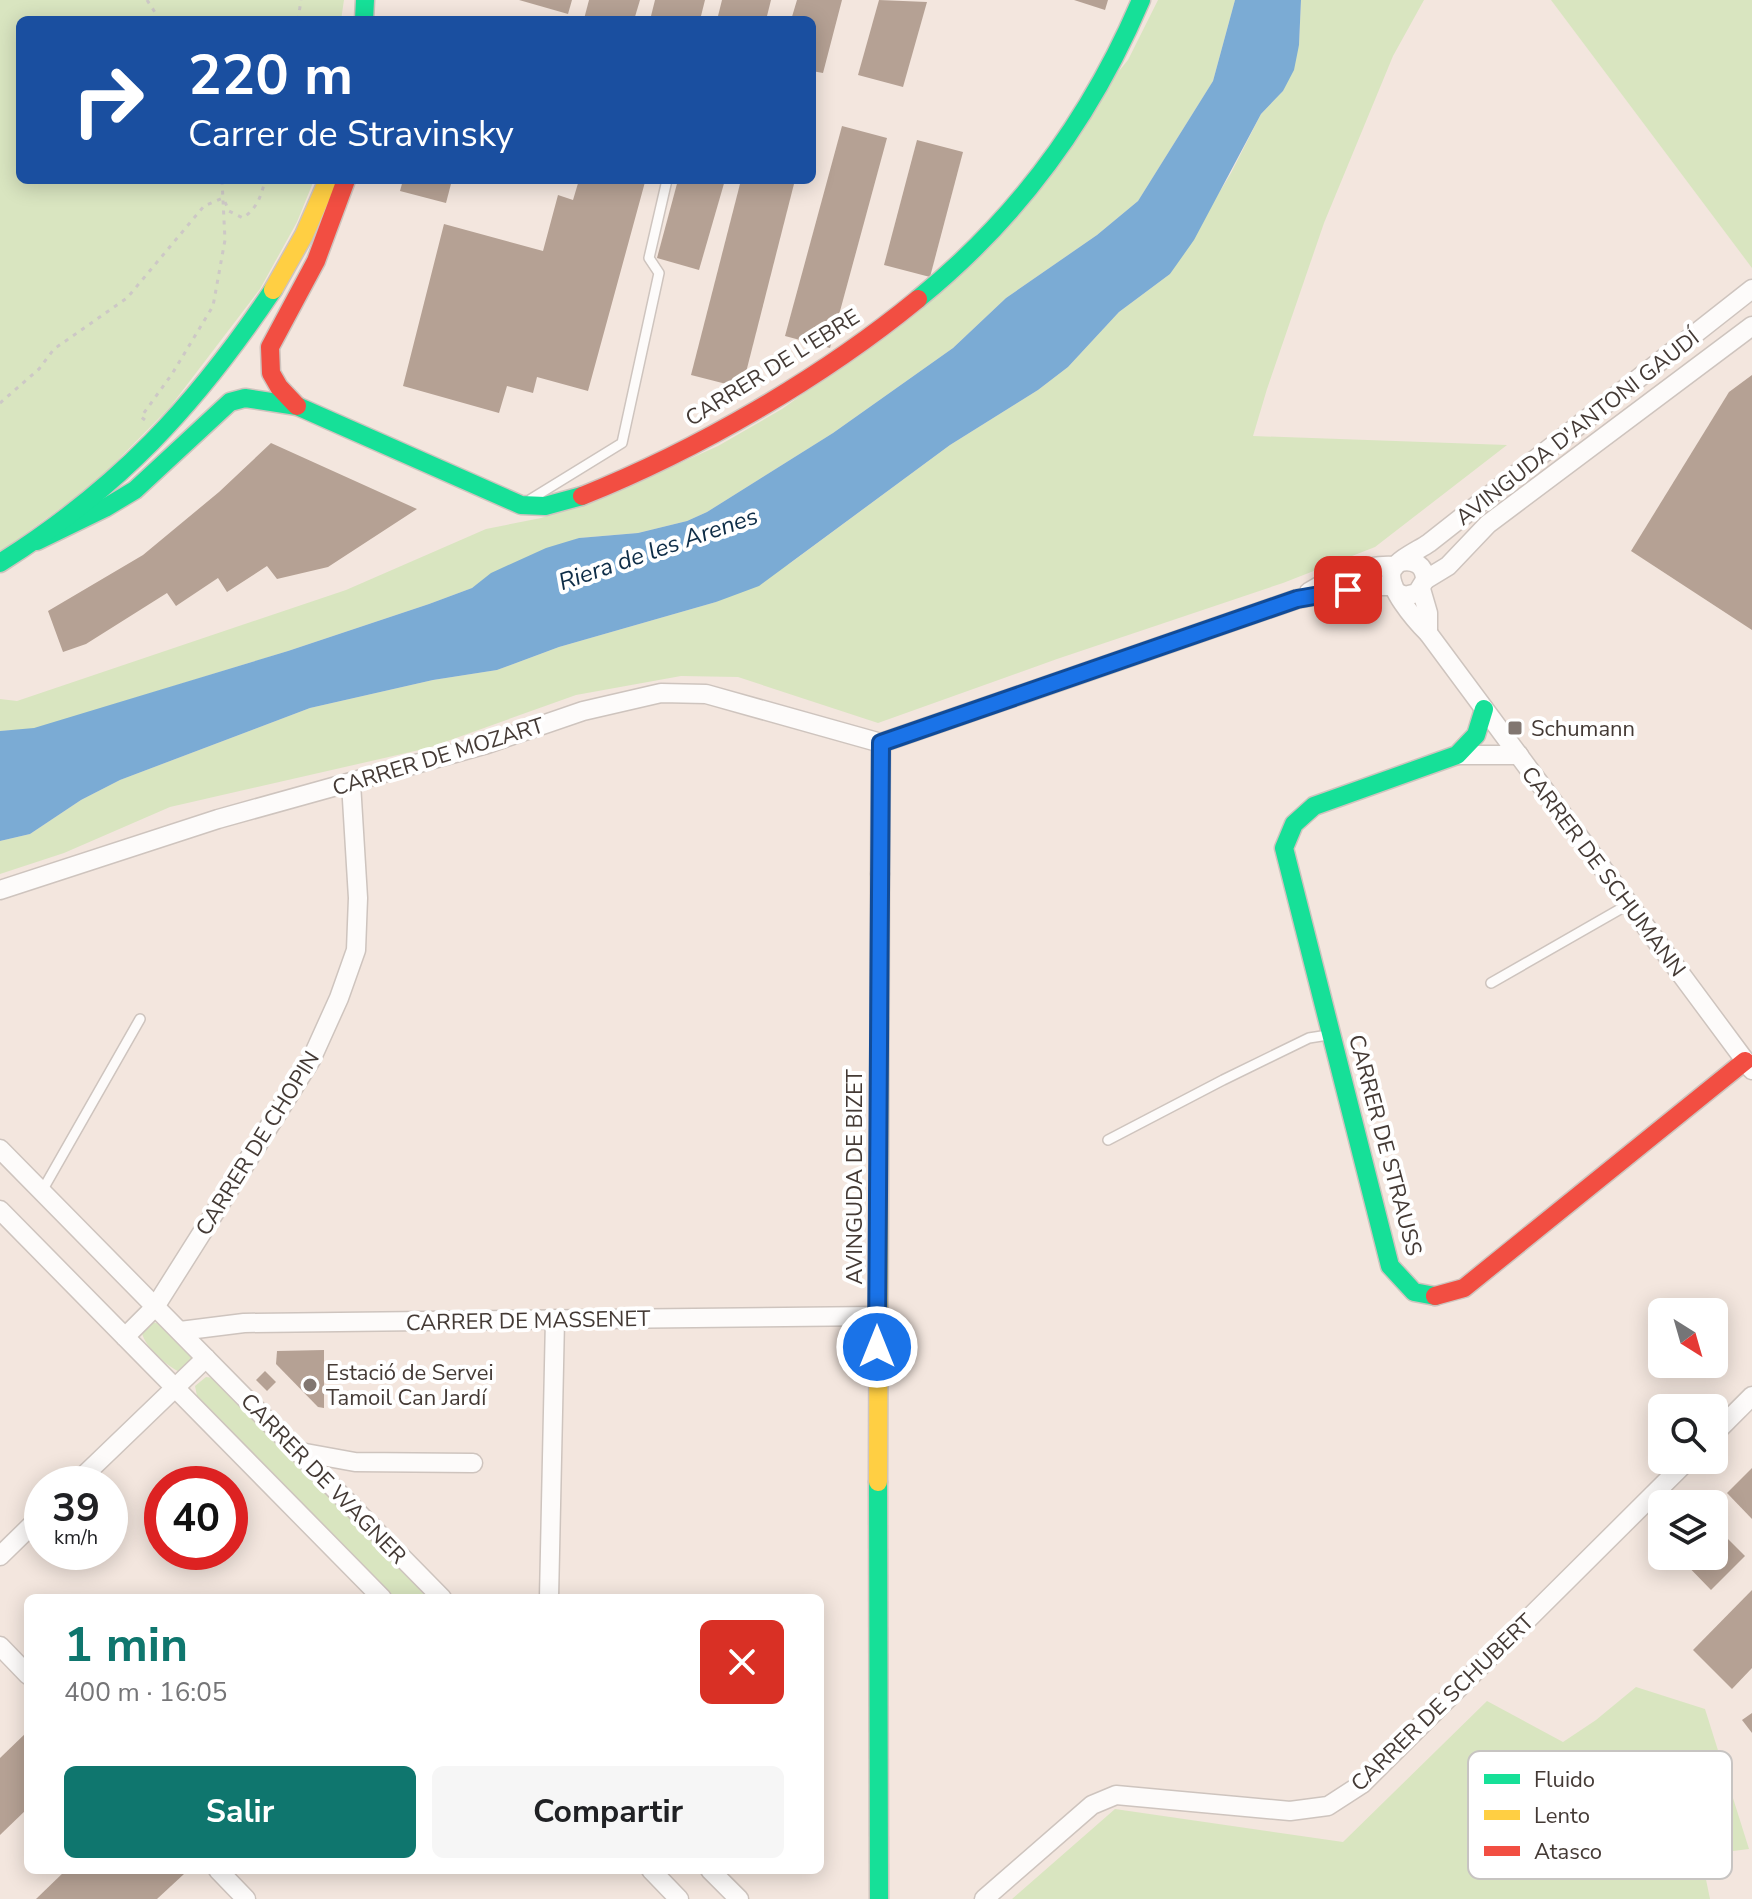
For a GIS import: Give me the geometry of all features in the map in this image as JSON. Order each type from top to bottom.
[{"type":"street","name":"CARRER DE L'EBRE","points":[[297,406],[521,505],[545,506],[571,499],[689,447],[766,404],[906,310],[953,269],[1008,214],[1060,148],[1124,44],[1141,0]]},
{"type":"street","points":[[37,541],[124,470],[211,376],[267,302],[306,232],[326,184]]},
{"type":"street","points":[[297,406],[274,381],[267,360],[270,347],[316,261],[345,184]]},
{"type":"street","name":"AVINGUDA D'ANTONI GAUDÍ","points":[[1397,564],[1429,543],[1752,289]]},
{"type":"street","name":"AVINGUDA D'ANTONI GAUDÍ","points":[[1423,585],[1448,566],[1488,524],[1752,326]]},
{"type":"street","points":[[0,563],[135,490],[230,402],[245,398],[297,406]]},
{"type":"street","points":[[881,743],[1297,599],[1368,586],[1411,596],[1423,585],[1422,567],[1414,561],[1360,569],[1322,584],[1297,599]]},
{"type":"street","points":[[1395,590],[1390,576],[1397,564]]},
{"type":"street","name":"CARRER DE SCHUMANN","points":[[1423,585],[1428,633]]},
{"type":"street","name":"CARRER DE SCHUMANN","points":[[1395,590],[1749,1065]]},
{"type":"street","name":"CARRER DE MOZART","points":[[0,890],[218,819],[484,745],[583,711],[661,693],[706,694],[881,743]]},
{"type":"street","name":"CARRER DE STRAUSS","points":[[1457,755],[1484,725],[1484,709]]},
{"type":"street","name":"AVINGUDA DE BIZET","points":[[879,1899],[877,1316],[881,743]]},
{"type":"street","name":"CARRER DE STRAUSS","points":[[1519,755],[1457,755],[1314,806],[1290,827],[1284,848],[1390,1266],[1419,1296],[1437,1298],[1464,1288],[1749,1065]]},
{"type":"street","name":"CARRER DE CHOPIN","points":[[155,1307],[311,1060],[339,998],[356,950],[358,898],[351,783]]},
{"type":"street","name":"CARRER DE WAGNER","points":[[0,1149],[438,1594]]},
{"type":"street","name":"CARRER DE WAGNER","points":[[0,1210],[378,1594]]},
{"type":"street","points":[[125,1337],[155,1307]]},
{"type":"street","name":"CARRER DE MASSENET","points":[[180,1331],[244,1323],[877,1316]]},
{"type":"street","points":[[549,1594],[555,1319]]},
{"type":"street","points":[[94,1466],[206,1358]]},
{"type":"street","points":[[1728,1420],[1752,1396]]},
{"type":"street","points":[[300,1452],[355,1462],[473,1463]]},
{"type":"street","name":"CARRER DE SCHUBERT","points":[[984,1899],[1092,1805],[1116,1795],[1290,1811],[1328,1806],[1362,1784],[1674,1474]]},
{"type":"street","points":[[0,1556],[24,1533]]},
{"type":"street","points":[[0,1646],[24,1671]]},
{"type":"street","points":[[222,1874],[246,1899]]},
{"type":"street","points":[[655,1874],[679,1899]]},
{"type":"street","points":[[714,1874],[739,1899]]},
{"type":"lane","points":[[521,505],[622,443],[659,273],[649,258],[666,184]]},
{"type":"lane","points":[[1491,983],[1629,904]]},
{"type":"lane","points":[[42,1191],[140,1019]]},
{"type":"lane","points":[[1108,1140],[1309,1038],[1331,1034]]},
{"type":"path","points":[[160,433],[141,417],[172,374],[213,306],[225,240],[222,184]]},
{"type":"path","points":[[223,198],[229,211],[243,218],[259,202],[264,184]]},
{"type":"path","points":[[0,403],[39,369],[54,349],[127,298],[204,206],[223,198]]},
{"type":"green space","points":[[0,0],[344,0],[342,16],[16,16],[16,184],[312,184],[297,222],[260,289],[170,407],[94,484],[0,552]]},
{"type":"green space","points":[[1158,0],[1235,0],[1213,81],[1138,201],[1097,235],[1006,298],[953,348],[833,433],[707,512],[687,521],[638,533],[579,538],[491,574],[472,588],[288,651],[34,729],[0,731],[0,699],[17,701],[346,590],[486,529],[541,518],[600,499],[718,446],[782,409],[921,309],[1128,60]]},
{"type":"green space","points":[[1301,0],[1424,0],[1393,56],[1324,223],[1253,436],[1507,445],[1375,547],[1283,583],[878,723],[738,677],[681,676],[576,695],[428,748],[170,807],[64,853],[0,874],[0,841],[30,834],[81,800],[120,780],[310,708],[433,680],[497,670],[559,647],[716,602],[789,564],[950,445],[1038,390],[1068,367],[1119,312],[1170,274],[1231,173],[1261,114],[1283,91],[1299,45]]},
{"type":"green space","points":[[1551,0],[1752,0],[1752,268]]},
{"type":"green space","points":[[152,1322],[160,1324],[192,1356],[193,1360],[180,1372],[157,1356],[147,1344],[142,1333]]},
{"type":"green space","points":[[206,1377],[214,1378],[429,1594],[390,1594],[198,1401],[195,1386]]},
{"type":"green space","points":[[1636,1687],[1705,1709],[1718,1751],[1468,1751],[1468,1879],[1706,1879],[1710,1899],[1012,1899],[1115,1809],[1343,1842],[1487,1701],[1563,1742]]},
{"type":"green space","points":[[1732,1795],[1749,1849],[1732,1851]]},
{"type":"water","name":"Riera de les Arenes","points":[[1235,0],[1301,0],[1299,45],[1294,70],[1283,91],[1261,114],[1194,240],[1170,274],[1119,312],[1068,367],[1038,390],[950,445],[759,586],[716,602],[559,647],[497,670],[433,680],[310,708],[120,780],[81,800],[30,834],[0,841],[0,731],[34,728],[288,651],[429,604],[472,588],[491,573],[546,548],[579,538],[638,533],[687,521],[707,512],[833,433],[953,348],[1006,298],[1097,235],[1138,201],[1213,81]]},
{"type":"building","points":[[519,0],[572,0],[568,14]]},
{"type":"building","points":[[589,0],[640,0],[635,16],[585,16]]},
{"type":"building","points":[[655,0],[705,0],[701,16],[651,16]]},
{"type":"building","points":[[722,0],[771,0],[767,16],[718,16]]},
{"type":"building","points":[[797,0],[842,0],[823,73],[816,72],[816,16],[792,16]]},
{"type":"building","points":[[879,0],[927,2],[903,87],[858,75]]},
{"type":"building","points":[[1074,0],[1108,0],[1105,10]]},
{"type":"building","points":[[842,126],[887,138],[830,348],[785,336]]},
{"type":"building","points":[[917,140],[963,152],[930,277],[884,265]]},
{"type":"building","points":[[402,184],[451,184],[446,203],[400,191]]},
{"type":"building","points":[[578,184],[644,184],[588,391],[537,377],[533,393],[507,386],[499,413],[403,386],[444,224],[543,251],[558,195],[573,200]]},
{"type":"building","points":[[677,184],[724,184],[699,270],[657,258]]},
{"type":"building","points":[[740,184],[794,184],[742,388],[691,375]]},
{"type":"building","points":[[1752,375],[1752,630],[1631,551],[1729,392]]},
{"type":"building","points":[[271,443],[417,509],[328,567],[277,579],[267,566],[227,592],[218,578],[176,606],[167,593],[86,644],[63,652],[48,611],[143,555],[219,492]]},
{"type":"building","name":"Estació de Servei Tamoil Can Jardí","points":[[324,1350],[324,1408],[318,1407],[276,1364],[277,1351]]},
{"type":"building","points":[[265,1371],[276,1382],[267,1391],[256,1380]]},
{"type":"building","points":[[1752,1468],[1752,1519],[1728,1494]]},
{"type":"building","points":[[1728,1539],[1745,1556],[1711,1590],[1692,1570],[1728,1570]]},
{"type":"building","points":[[1752,1590],[1752,1668],[1732,1689],[1693,1650]]},
{"type":"building","points":[[1752,1713],[1752,1733],[1742,1720]]},
{"type":"building","points":[[24,1735],[24,1812],[0,1835],[0,1758]]},
{"type":"building","points":[[62,1874],[184,1874],[157,1899],[36,1899]]},
{"type":"traffic: fast","points":[[364,16],[365,0]]},
{"type":"traffic: fast","points":[[918,299],[988,235],[1048,163],[1099,85],[1141,0]]},
{"type":"traffic: fast","points":[[0,563],[82,505],[152,442],[214,371],[273,290]]},
{"type":"traffic: fast","points":[[37,541],[135,490],[230,402],[245,398],[297,406],[521,505],[545,506],[582,496]]},
{"type":"traffic: fast","points":[[1435,1296],[1414,1292],[1390,1266],[1284,848],[1294,824],[1314,806],[1457,755],[1476,735],[1484,709]]},
{"type":"traffic: fast","points":[[880,874],[881,743]]},
{"type":"traffic: fast","points":[[878,1482],[879,1899]]},
{"type":"traffic: slow","points":[[273,290],[304,235],[326,184]]},
{"type":"traffic: slow","points":[[878,1482],[880,874]]},
{"type":"traffic: jam","points":[[297,406],[271,373],[270,347],[316,261],[345,184]]},
{"type":"traffic: jam","points":[[582,496],[670,457],[758,410],[842,356],[918,299]]},
{"type":"traffic: jam","points":[[1435,1296],[1464,1288],[1745,1061]]},
{"type":"place","name":"Schumann","points":[[1515,728]]},
{"type":"place","name":"Estació de Servei Tamoil Can Jardí","points":[[310,1385]]},
{"type":"route","points":[[877,1347],[881,743],[1297,599],[1348,590]]}]
